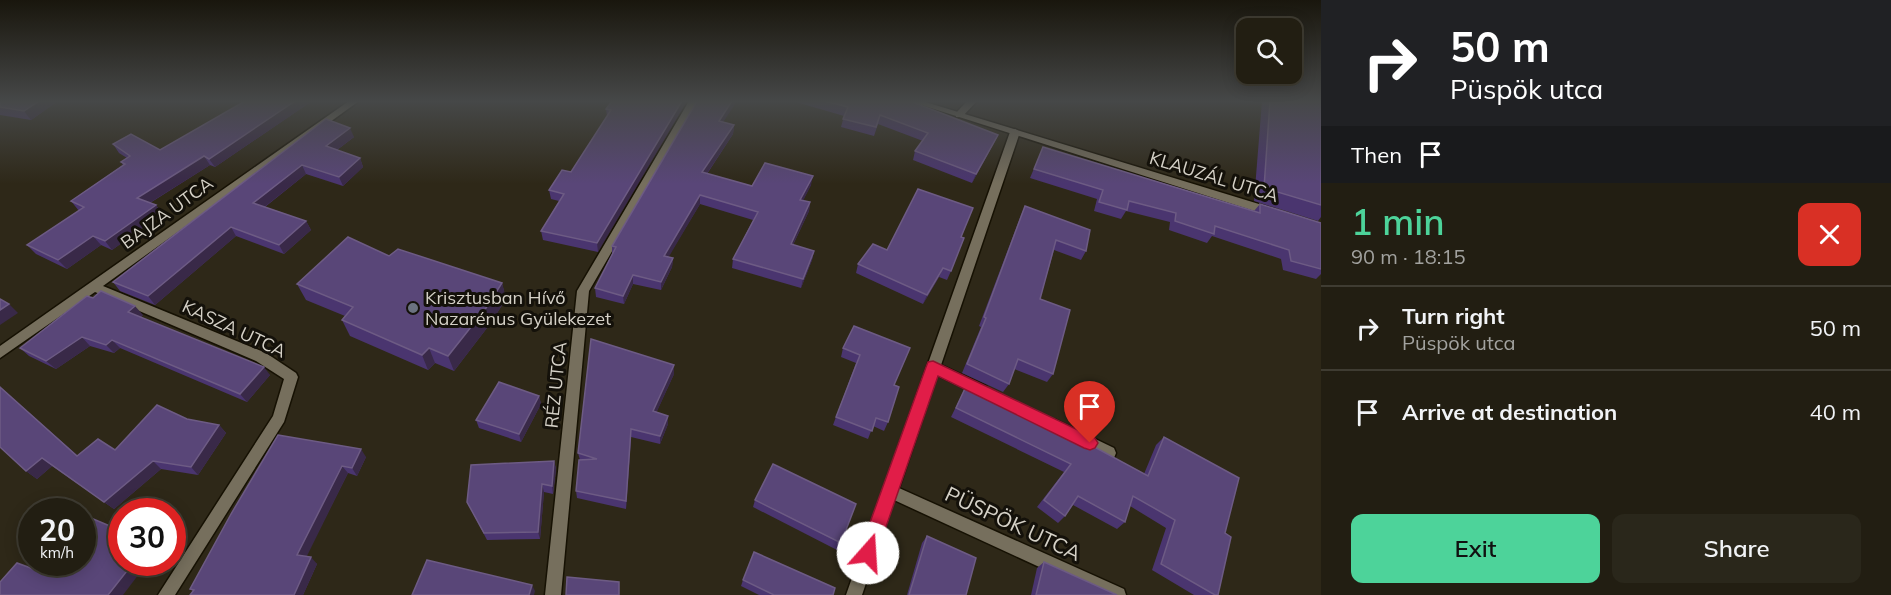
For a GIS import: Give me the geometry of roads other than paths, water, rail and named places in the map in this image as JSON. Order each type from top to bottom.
[{"type":"street","name":"BAJZA UTCA","points":[[0,353],[314,129]]},
{"type":"street","name":"RÉZ UTCA","points":[[553,595],[583,291],[677,129]]},
{"type":"street","name":"KLAUZÁL UTCA","points":[[1004,129],[1287,218]]},
{"type":"street","points":[[854,595],[1015,132]]},
{"type":"street","name":"KASZA UTCA","points":[[93,286],[261,357],[291,377],[279,418],[166,595]]},
{"type":"street","points":[[933,367],[995,397]]},
{"type":"street","points":[[1047,422],[1109,453]]},
{"type":"street","name":"PÜSPÖK UTCA","points":[[890,490],[1118,595]]},
{"type":"place","name":"Krisztusban Hívő Nazarénus Gyülekezet","points":[[413,308]]}]
